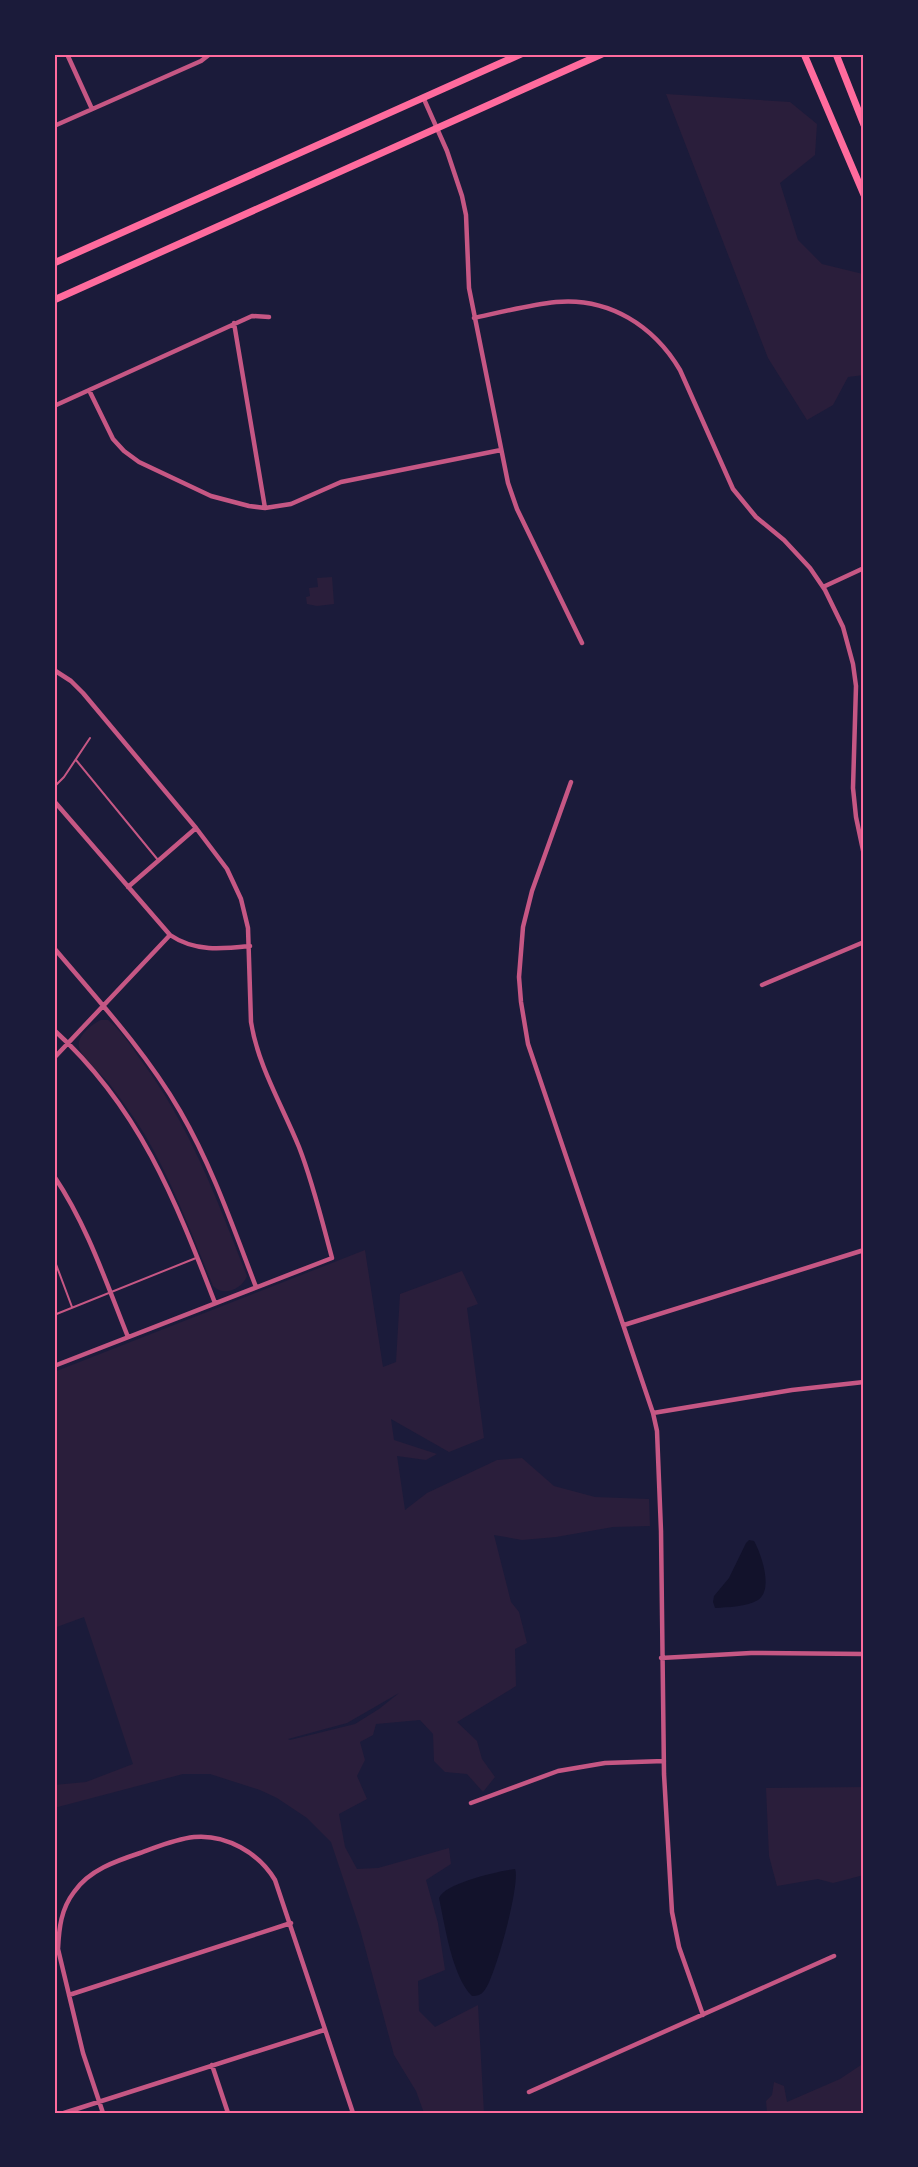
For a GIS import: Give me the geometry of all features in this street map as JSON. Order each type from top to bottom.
[{"type":"main road","points":[[54,263],[521,54]]},
{"type":"main road","points":[[54,300],[602,54]]},
{"type":"main road","points":[[804,54],[864,195]]},
{"type":"main road","points":[[836,54],[864,125]]},
{"type":"street","points":[[67,54],[92,109]]},
{"type":"street","points":[[54,126],[201,61],[210,54]]},
{"type":"street","points":[[423,98],[456,172],[466,214],[469,288],[508,483],[517,509],[582,643]]},
{"type":"street","points":[[474,318],[542,304],[574,302],[619,312],[648,331],[661,343],[680,370],[734,489],[756,517],[795,550],[824,587],[843,627],[853,664],[856,709],[854,788],[856,817],[864,855]]},
{"type":"street","points":[[54,406],[234,323],[252,316],[269,317]]},
{"type":"street","points":[[234,323],[265,508]]},
{"type":"street","points":[[89,390],[113,439],[124,451],[139,462],[211,496],[236,504],[265,508],[301,502],[341,482],[501,450]]},
{"type":"street","points":[[824,587],[864,568]]},
{"type":"street","points":[[54,670],[71,681],[82,693],[196,828],[222,860],[235,885],[245,912],[250,946],[253,1035],[262,1066],[314,1189],[332,1258],[54,1366]]},
{"type":"street","points":[[571,782],[532,891],[523,927],[519,977],[521,1002],[528,1044],[624,1324],[657,1431],[661,1531],[664,1761],[672,1912],[679,1947],[703,2015]]},
{"type":"street","points":[[54,801],[170,935],[181,943],[192,946],[214,949],[250,946]]},
{"type":"street","points":[[128,887],[196,828]]},
{"type":"street","points":[[54,1058],[170,935]]},
{"type":"street","points":[[762,985],[864,942]]},
{"type":"street","points":[[54,948],[136,1047],[180,1111],[210,1170],[256,1287]]},
{"type":"street","points":[[54,1030],[68,1043],[125,1111],[152,1154],[175,1201],[215,1303]]},
{"type":"street","points":[[54,1176],[78,1216],[128,1338]]},
{"type":"street","points":[[624,1324],[864,1250]]},
{"type":"street","points":[[653,1413],[792,1390],[864,1382]]},
{"type":"street","points":[[661,1659],[751,1653],[864,1654]]},
{"type":"street","points":[[471,1803],[558,1771],[604,1763],[664,1761]]},
{"type":"street","points":[[103,2113],[86,2063],[58,1949],[63,1912],[75,1890],[87,1878],[113,1862],[194,1837],[216,1838],[236,1845],[257,1858],[275,1880],[353,2113]]},
{"type":"street","points":[[69,1995],[291,1923]]},
{"type":"street","points":[[529,2092],[834,1956]]},
{"type":"street","points":[[64,2113],[324,2030]]},
{"type":"street","points":[[212,2065],[228,2113]]},
{"type":"lane","points":[[54,787],[90,738]]},
{"type":"lane","points":[[76,760],[158,861]]},
{"type":"lane","points":[[54,1315],[198,1258]]},
{"type":"lane","points":[[54,1259],[73,1307]]},
{"type":"shaded area","points":[[666,94],[790,102],[817,124],[815,155],[780,183],[798,240],[822,264],[864,276],[864,375],[848,377],[833,405],[807,420],[768,358]]},
{"type":"shaded area","points":[[332,577],[334,604],[317,606],[307,604],[306,597],[310,596],[309,588],[318,587],[317,578]]},
{"type":"shaded area","points":[[101,1020],[108,1020],[126,1038],[158,1084],[188,1137],[213,1191],[247,1276],[237,1288],[222,1291],[213,1286],[173,1190],[145,1135],[108,1082],[81,1051],[80,1039],[90,1027]]},
{"type":"shaded area","points":[[365,1250],[383,1367],[396,1362],[400,1294],[462,1271],[478,1304],[467,1308],[484,1438],[449,1452],[391,1419],[394,1440],[437,1454],[426,1460],[397,1456],[405,1510],[427,1493],[497,1460],[522,1458],[554,1486],[595,1497],[649,1499],[650,1526],[613,1527],[556,1537],[522,1540],[494,1535],[511,1602],[519,1612],[527,1643],[515,1649],[516,1686],[457,1722],[477,1741],[482,1759],[495,1777],[483,1792],[467,1774],[445,1772],[434,1761],[433,1734],[420,1720],[376,1724],[373,1735],[360,1742],[365,1760],[357,1776],[367,1799],[339,1814],[345,1847],[357,1869],[378,1868],[449,1848],[451,1864],[426,1880],[438,1923],[445,1970],[418,1981],[419,2011],[435,2027],[478,2005],[484,2113],[424,2113],[416,2091],[394,2055],[360,1929],[331,1842],[307,1818],[277,1798],[260,1790],[210,1774],[183,1774],[54,1808],[54,1785],[86,1782],[133,1764],[84,1617],[54,1628],[54,1372]],"holes":[[[399,1693],[355,1724],[288,1739],[347,1723]]]},
{"type":"shaded area","points":[[749,1540],[754,1541],[763,1562],[766,1580],[763,1595],[748,1604],[715,1608],[714,1596],[729,1578]]},
{"type":"shaded area","points":[[864,1787],[864,1875],[833,1883],[818,1879],[777,1886],[769,1856],[766,1788]]},
{"type":"shaded area","points":[[515,1869],[511,1910],[494,1969],[484,1991],[472,1996],[454,1964],[439,1898],[451,1887],[461,1883]]},
{"type":"shaded area","points":[[864,2063],[864,2111],[860,2113],[767,2113],[766,2101],[772,2095],[774,2082],[784,2086],[787,2102],[840,2079]]}]
